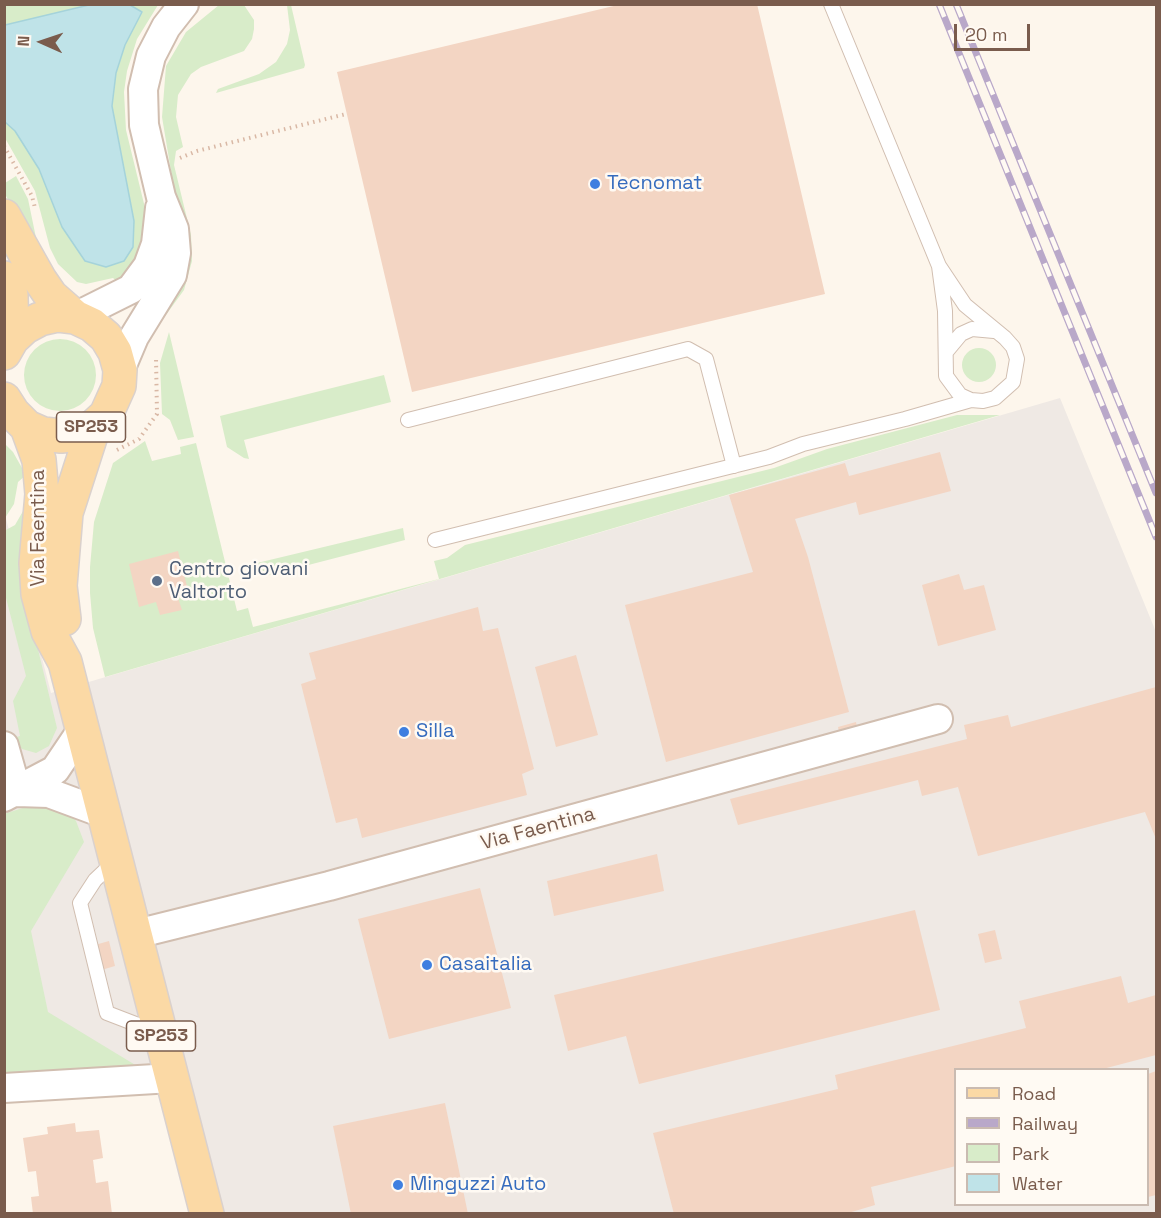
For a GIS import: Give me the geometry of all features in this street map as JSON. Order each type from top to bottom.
[{"type":"main road","points":[[4,216],[51,296],[75,317],[92,325],[106,337],[115,352],[120,370]]},
{"type":"main road","points":[[4,278],[11,295],[8,346]]},
{"type":"main road","points":[[8,346],[25,327],[40,318],[58,315],[75,317]]},
{"type":"main road","name":"SP253","points":[[15,417],[43,434],[61,436],[78,434],[94,426],[106,415],[114,402],[119,386],[120,370]]},
{"type":"main road","name":"Via Faentina","points":[[15,417],[39,460],[42,494],[36,563],[38,594],[48,631],[64,662],[117,859],[207,1214]]},
{"type":"main road","name":"Via Faentina","points":[[64,662],[64,624],[60,586],[63,537],[72,489],[94,426]]},
{"type":"street","points":[[120,370],[134,337],[160,299],[172,274],[176,253],[174,229],[161,197],[144,125],[143,89],[151,56],[166,27],[184,4]]},
{"type":"street","points":[[75,317],[123,295],[148,266],[156,243],[161,197]]},
{"type":"street","name":"Via Faentina","points":[[136,934],[329,886],[938,719]]},
{"type":"street","points":[[10,795],[55,770],[82,730]]},
{"type":"street","points":[[4,746],[10,795]]},
{"type":"street","points":[[10,795],[49,793],[103,813]]},
{"type":"street","points":[[4,1088],[172,1078]]},
{"type":"lane","points":[[435,540],[769,457],[803,444],[971,400],[983,401],[1005,392],[1017,371],[1017,359],[1013,347],[965,304],[939,266],[831,4]]},
{"type":"lane","points":[[939,266],[945,311],[944,364],[951,386],[971,400]]},
{"type":"lane","points":[[946,352],[952,342],[972,329],[996,331]]},
{"type":"lane","points":[[408,420],[688,349],[706,360],[734,466]]},
{"type":"lane","points":[[117,859],[95,880],[80,903],[106,1013],[161,1034]]},
{"type":"path","points":[[179,163],[180,157],[186,154],[346,114]]},
{"type":"shaded area","points":[[1060,398],[1156,632],[1156,1213],[194,1213],[161,1093],[5,1100],[4,511],[51,693]]},
{"type":"green space","points":[[4,5],[158,5],[137,39],[127,71],[124,92],[126,130],[147,216],[141,253],[120,284],[113,278],[86,284],[77,282],[58,264],[50,248],[35,191],[5,138]]},
{"type":"green space","points":[[219,5],[244,5],[254,20],[254,29],[252,39],[244,51],[201,67],[191,74],[178,95],[176,117],[183,147],[176,151],[174,165],[191,235],[192,261],[184,290],[163,319],[159,318],[183,283],[187,241],[173,183],[162,117],[166,66],[186,32]]},
{"type":"green space","points":[[287,5],[291,5],[304,68],[216,93],[218,89],[259,74],[276,62],[287,44],[290,30]]},
{"type":"green space","points":[[16,176],[28,199],[41,262],[5,194],[5,183]]},
{"type":"green space","points":[[169,332],[194,437],[178,440],[170,420],[162,414],[160,363]]},
{"type":"green space","points":[[60,339],[80,345],[90,355],[96,375],[90,395],[80,405],[60,411],[40,405],[30,395],[24,375],[30,355],[40,345]]},
{"type":"green space","points":[[979,348],[991,353],[996,365],[991,377],[979,382],[967,377],[962,365],[967,353]]},
{"type":"green space","points":[[384,375],[391,402],[244,440],[249,459],[227,447],[220,416]]},
{"type":"green space","points":[[957,415],[1000,415],[105,677],[93,628],[90,593],[94,522],[113,463],[145,441],[152,461],[181,454],[180,447],[196,443],[237,611],[248,608],[253,627],[439,579],[434,561],[447,558],[465,545],[774,468],[827,449]]},
{"type":"green space","points":[[5,444],[13,452],[26,475],[18,482],[14,504],[5,518]]},
{"type":"green space","points":[[26,506],[28,608],[57,728],[49,746],[36,753],[22,749],[13,738],[20,736],[13,701],[26,676],[5,594],[4,531],[15,525]]},
{"type":"green space","points":[[403,528],[405,540],[262,577],[260,575],[257,563]]},
{"type":"green space","points":[[35,804],[68,811],[76,821],[84,842],[31,931],[48,1012],[137,1066],[5,1074],[4,814]]},
{"type":"water","points":[[93,4],[130,5],[142,12],[125,45],[116,73],[112,106],[134,221],[133,247],[124,261],[106,267],[85,261],[62,227],[39,169],[15,131],[5,122],[5,25]]},
{"type":"building","points":[[622,4],[757,4],[825,294],[412,392],[337,72]]},
{"type":"building","points":[[940,452],[951,491],[859,515],[856,502],[795,519],[808,557],[849,712],[666,762],[625,605],[753,572],[729,495],[845,463],[849,476]]},
{"type":"building","points":[[178,551],[189,594],[178,598],[182,610],[160,615],[156,602],[139,607],[129,564]]},
{"type":"building","points":[[959,574],[964,590],[984,585],[996,630],[938,646],[922,585]]},
{"type":"building","points":[[478,607],[483,631],[498,628],[534,769],[522,774],[527,795],[362,838],[357,818],[336,823],[301,684],[316,679],[309,653]]},
{"type":"building","points":[[576,655],[598,735],[556,747],[535,667]]},
{"type":"building","points":[[1156,687],[1156,839],[1145,812],[978,856],[958,787],[922,796],[918,780],[738,825],[730,799],[967,739],[964,725],[1008,715],[1011,727]]},
{"type":"building","points":[[856,722],[858,733],[840,737],[838,727]]},
{"type":"building","points":[[657,854],[664,891],[554,916],[547,881]]},
{"type":"building","points":[[480,888],[511,1008],[389,1039],[358,919]]},
{"type":"building","points":[[915,910],[940,1010],[639,1084],[626,1036],[568,1051],[554,995]]},
{"type":"building","points":[[995,930],[1002,959],[985,963],[978,934]]},
{"type":"building","points":[[109,941],[115,966],[91,973],[84,948]]},
{"type":"building","points":[[1121,976],[1128,1003],[1156,995],[1156,1055],[1107,1068],[954,1068],[954,1166],[871,1187],[875,1205],[845,1214],[674,1214],[653,1133],[838,1089],[835,1075],[1026,1028],[1019,1001]]},
{"type":"building","points":[[1156,1071],[1156,1195],[1149,1197],[1149,1074]]},
{"type":"building","points":[[445,1103],[468,1214],[351,1214],[333,1126]]},
{"type":"building","points":[[75,1123],[76,1132],[99,1130],[103,1158],[93,1160],[96,1183],[108,1181],[112,1214],[33,1214],[31,1197],[39,1196],[36,1171],[28,1172],[23,1138],[48,1134],[47,1127]]},
{"type":"railway","points":[[939,4],[1156,537]]},
{"type":"railway","points":[[956,4],[1156,493]]},
{"type":"place","name":"Tecnomat","points":[[595,184]]},
{"type":"place","name":"Centro giovani Valtorto","points":[[157,581]]},
{"type":"place","name":"Silla","points":[[404,732]]},
{"type":"place","name":"Casaitalia","points":[[427,965]]},
{"type":"place","name":"Minguzzi Auto","points":[[398,1185]]}]
